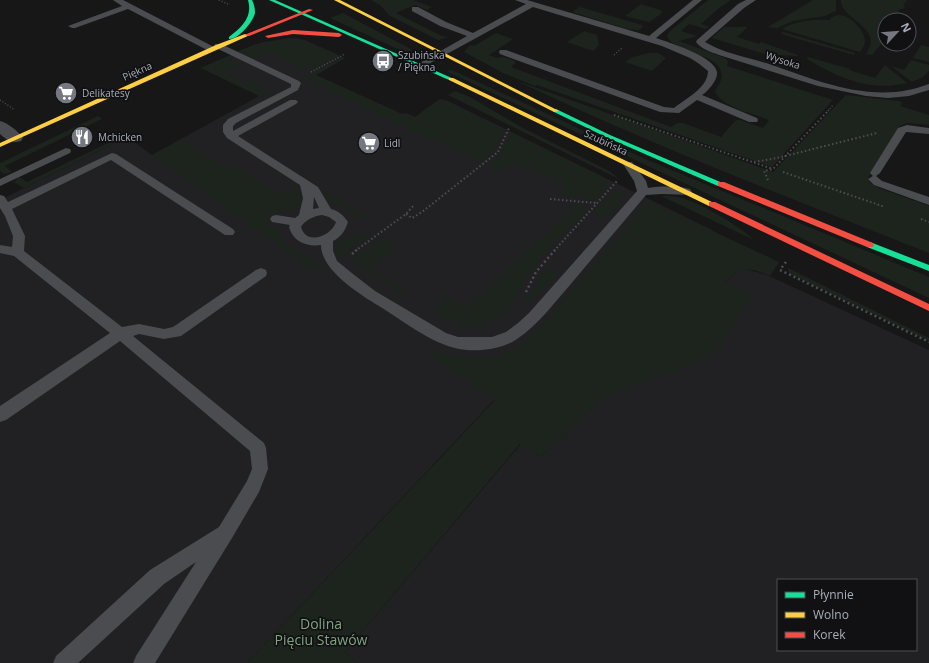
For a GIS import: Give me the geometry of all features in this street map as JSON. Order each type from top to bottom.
[{"type":"main road","name":"Piękna","points":[[215,48],[247,25],[254,10],[250,0]]},
{"type":"main road","name":"Szubińska","points":[[271,0],[420,65],[929,308]]},
{"type":"main road","name":"Szubińska","points":[[335,1],[608,136],[929,268]]},
{"type":"main road","name":"Piękna","points":[[215,48],[267,20],[293,9],[315,4]]},
{"type":"main road","name":"Piękna","points":[[0,145],[215,48],[303,13],[315,4]]},
{"type":"main road","name":"Piękna","points":[[215,48],[272,35],[293,32],[322,33],[358,37]]},
{"type":"street","points":[[0,126],[16,138]]},
{"type":"lane","points":[[118,0],[215,48],[294,81],[297,84],[295,88],[232,121],[227,128],[231,136],[314,189],[326,211]]},
{"type":"lane","points":[[503,52],[663,110],[676,111],[705,88],[712,77],[712,71],[705,63],[693,55],[650,39],[519,0]]},
{"type":"lane","points":[[650,39],[698,0]]},
{"type":"lane","name":"Wysoka","points":[[752,0],[741,6],[700,42],[702,44],[827,86],[885,94],[916,91],[929,87]]},
{"type":"lane","points":[[554,11],[556,2]]},
{"type":"lane","points":[[420,65],[532,4]]},
{"type":"lane","points":[[72,26],[129,6]]},
{"type":"lane","points":[[415,9],[444,24],[474,36]]},
{"type":"lane","points":[[696,96],[754,120]]},
{"type":"lane","points":[[231,136],[293,102]]},
{"type":"lane","points":[[929,131],[914,129],[902,130],[875,176],[878,183],[929,201]]},
{"type":"lane","points":[[0,183],[66,151]]},
{"type":"lane","points":[[18,253],[19,236],[11,216],[3,203],[112,156],[229,232]]},
{"type":"lane","points":[[327,239],[327,251],[332,263],[370,294],[441,337],[458,343],[473,344],[493,342],[511,336],[524,327],[534,317],[643,192],[644,188],[628,164]]},
{"type":"lane","points":[[276,219],[301,219],[315,212],[326,211],[336,214],[342,222],[338,232],[327,239],[312,241],[300,236],[296,227],[301,219],[308,198],[307,188],[304,182]]},
{"type":"lane","points":[[643,192],[662,190],[686,192]]},
{"type":"lane","points":[[0,249],[18,253],[120,333],[258,448],[260,469],[253,486],[226,532],[143,663]]},
{"type":"lane","points":[[0,415],[120,333],[139,329],[164,334],[176,332],[261,273]]},
{"type":"lane","points":[[63,663],[157,577],[226,532]]},
{"type":"path","points":[[294,81],[347,52]]},
{"type":"path","points":[[609,113],[773,169],[848,90]]},
{"type":"path","points":[[406,214],[412,218],[422,212],[498,152],[509,127]]},
{"type":"path","points":[[753,162],[891,130],[902,130]]},
{"type":"path","points":[[783,172],[891,209]]},
{"type":"path","points":[[524,296],[536,272],[617,180]]},
{"type":"path","points":[[550,199],[597,203]]},
{"type":"path","points":[[351,255],[406,214],[414,205]]},
{"type":"path","points":[[917,218],[929,222]]},
{"type":"path","points":[[779,258],[786,262],[780,270],[929,342]]},
{"type":"shaded area","points":[[287,38],[305,40],[345,58],[316,75],[362,96],[402,114],[406,113],[415,117],[440,99],[448,101],[712,230],[494,400],[247,663],[0,663],[0,200],[127,137],[152,155],[259,96],[201,68],[253,45]]},
{"type":"shaded area","points":[[745,269],[767,275],[929,350],[929,663],[357,663],[345,652],[521,444],[540,457],[734,274]]},
{"type":"green space","points":[[371,0],[413,0],[432,7],[427,10],[415,5],[396,13],[442,36],[449,37],[438,40],[390,16],[380,5]]},
{"type":"green space","points":[[708,0],[731,0],[701,24],[709,27],[706,29],[689,24],[681,31],[697,36],[679,41],[725,58],[728,61],[727,66],[833,100],[772,167],[537,85],[535,86],[503,73],[464,52],[470,45],[474,46],[496,33],[513,39],[489,55],[497,58],[504,57],[515,61],[511,67],[671,127],[677,123],[683,123],[721,137],[736,120],[763,128],[769,120],[731,106],[718,97],[715,91],[721,80],[721,71],[717,64],[709,59],[679,47],[671,42],[667,35]]},
{"type":"green space","points":[[813,0],[836,0],[836,11],[825,16],[793,21],[777,28],[768,27]]},
{"type":"green space","points":[[841,0],[907,0],[903,5],[905,6],[903,9],[900,9],[898,12],[877,12],[877,49],[872,55],[866,54],[870,44],[870,37],[866,30],[847,13]]},
{"type":"green space","points":[[641,4],[662,11],[661,14],[649,22],[625,16]]},
{"type":"green space","points":[[580,7],[642,25],[643,27],[639,30],[627,29],[572,12]]},
{"type":"green space","points":[[343,13],[412,50],[408,52],[402,51],[330,18]]},
{"type":"green space","points":[[838,15],[847,17],[862,31],[865,42],[860,52],[782,29],[793,24],[806,21],[831,20],[830,18]]},
{"type":"green space","points":[[724,27],[748,27],[737,37],[759,44],[761,42],[798,55],[765,54],[712,38]]},
{"type":"green space","points":[[584,31],[597,35],[599,45],[593,51],[567,42]]},
{"type":"green space","points":[[783,32],[855,53],[854,55],[781,34]]},
{"type":"green space","points":[[297,38],[337,54],[337,56],[309,71],[268,52],[257,57],[249,57],[238,51],[263,42]]},
{"type":"green space","points":[[921,45],[929,47],[929,62],[913,58]]},
{"type":"green space","points":[[649,53],[658,53],[666,58],[652,71],[625,62],[633,57]]},
{"type":"green space","points":[[808,57],[875,78],[885,65],[907,83],[880,86],[855,82],[819,66],[807,59]]},
{"type":"green space","points":[[340,58],[345,58],[316,75],[402,114],[406,113],[415,117],[440,99],[448,101],[504,130],[494,152],[480,163],[317,84],[319,83],[309,78],[303,82],[300,80]]},
{"type":"green space","points":[[221,59],[230,59],[240,64],[224,72],[244,82],[248,80],[269,91],[259,96],[201,68]]},
{"type":"green space","points":[[911,60],[929,65],[929,71],[923,77],[912,82],[891,66],[904,70]]},
{"type":"green space","points":[[449,70],[452,70],[645,159],[929,277],[929,298],[448,72]]},
{"type":"green space","points":[[517,81],[773,172],[846,95],[899,101],[902,103],[900,106],[929,115],[929,125],[907,123],[900,126],[868,178],[870,183],[879,188],[929,206],[929,253],[670,149],[567,105]]},
{"type":"green space","points":[[455,91],[470,97],[521,127],[611,172],[619,179],[448,95]]},
{"type":"green space","points":[[98,116],[102,119],[5,166],[12,172],[4,174],[0,171],[0,163]]},
{"type":"green space","points":[[511,134],[514,134],[606,179],[609,182],[609,187],[594,201],[558,195],[567,187],[514,161],[500,171],[488,166],[502,153]]},
{"type":"green space","points":[[126,136],[127,137],[24,188],[14,182],[19,177],[27,182],[108,143],[112,143]]},
{"type":"green space","points":[[183,140],[225,167],[231,164],[282,195],[295,187],[302,198],[300,206],[291,211],[278,212],[267,225],[278,229],[283,240],[288,245],[310,257],[317,264],[324,278],[152,155],[176,142]]},
{"type":"green space","points":[[325,190],[372,219],[357,216],[324,200],[323,193]]},
{"type":"green space","points":[[617,191],[623,192],[622,196],[619,204],[610,215],[603,218],[593,214],[610,195]]},
{"type":"green space","points":[[661,196],[679,197],[698,204],[729,221],[754,240]]},
{"type":"green space","points":[[564,202],[587,206],[588,208],[542,258],[519,294],[503,315],[492,322],[479,326],[462,325],[455,323],[441,315],[436,310],[449,298],[465,308],[575,208]]},
{"type":"green space","name":"Dolina Pięciu Stawów","points":[[648,202],[779,262],[770,276],[757,271],[746,270],[736,273],[725,282],[754,297],[717,350],[705,359],[606,397],[540,457],[520,444],[345,652],[357,663],[247,663],[495,400],[425,350],[457,356],[480,357],[501,354],[519,346],[542,326]]},
{"type":"green space","points":[[355,234],[372,234],[338,259],[335,249],[342,239]]},
{"type":"green space","points":[[383,237],[390,241],[393,246],[393,250],[386,258],[372,269],[409,293],[404,295],[356,264],[352,259]]},
{"type":"green space","points":[[545,267],[557,273],[557,276],[521,310]]},
{"type":"green space","points":[[788,268],[929,338],[929,341],[790,274]]},
{"type":"traffic: fast","points":[[231,38],[245,26],[251,17],[252,6],[250,0]]},
{"type":"traffic: fast","points":[[271,0],[451,79]]},
{"type":"traffic: fast","points":[[556,111],[608,136],[721,184]]},
{"type":"traffic: fast","points":[[870,245],[929,268]]},
{"type":"traffic: slow","points":[[336,0],[556,111]]},
{"type":"traffic: slow","points":[[0,145],[218,46],[247,35]]},
{"type":"traffic: slow","points":[[451,79],[712,204]]},
{"type":"traffic: jam","points":[[247,35],[311,10]]},
{"type":"traffic: jam","points":[[268,36],[293,32],[339,35]]},
{"type":"traffic: jam","points":[[721,184],[870,245]]},
{"type":"traffic: jam","points":[[712,204],[929,308]]},
{"type":"place","name":"Szubińska / Piękna","points":[[383,61]]},
{"type":"place","name":"Delikatesy","points":[[66,93]]},
{"type":"place","name":"Mchicken","points":[[82,137]]},
{"type":"place","name":"Lidl","points":[[369,143]]}]
